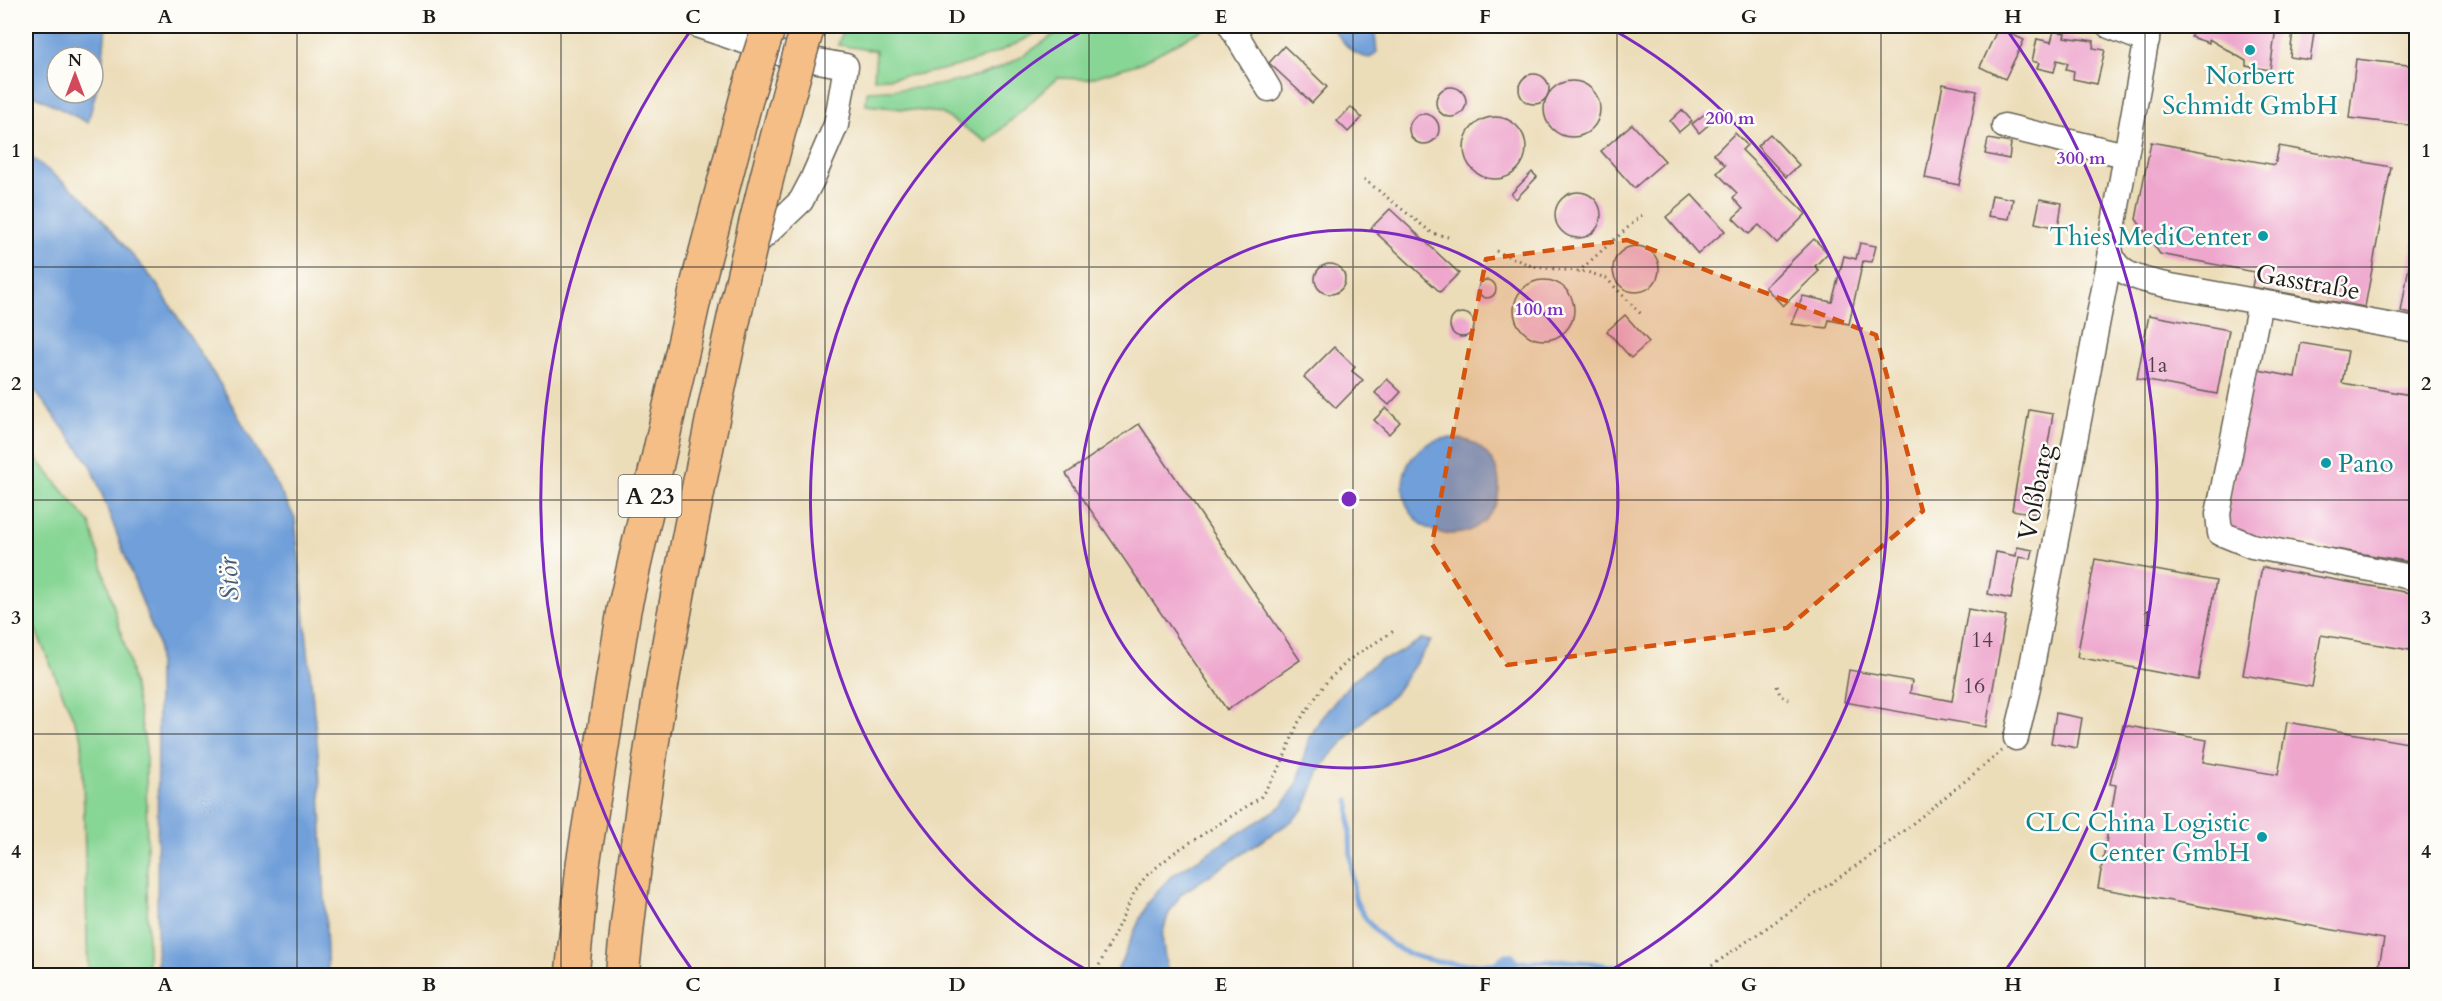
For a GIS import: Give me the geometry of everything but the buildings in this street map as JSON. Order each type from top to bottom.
[{"type":"highway","name":"A 23","points":[[572,975],[583,864],[624,610],[698,282],[748,92],[769,26]]},
{"type":"highway","name":"A 23","points":[[622,975],[633,868],[671,621],[738,293],[784,106],[808,26]]},
{"type":"street","points":[[610,975],[629,812],[670,565],[735,263],[801,201],[836,125],[846,66],[785,55],[699,26]]},
{"type":"street","points":[[1232,26],[1269,89]]},
{"type":"street","points":[[2109,26],[2148,33],[2125,155],[2110,257]]},
{"type":"street","points":[[2004,126],[2125,155]]},
{"type":"street","name":"Gasstraße","points":[[2110,257],[2117,267],[2135,276],[2260,302],[2416,330]]},
{"type":"street","name":"Voßbarg","points":[[2016,738],[2110,257]]},
{"type":"street","points":[[2260,302],[2218,514],[2220,533],[2252,546],[2416,578]]},
{"type":"path","points":[[1364,179],[1432,233],[1448,237]]},
{"type":"path","points":[[1578,272],[1644,213]]},
{"type":"path","points":[[1496,251],[1534,267],[1605,278],[1641,314]]},
{"type":"path","points":[[1094,975],[1135,891],[1146,876],[1175,852],[1260,798],[1281,765],[1298,723],[1328,680],[1350,659],[1395,630]]},
{"type":"path","points":[[1777,686],[1780,694],[1792,701]]},
{"type":"path","points":[[1697,975],[1886,845],[1994,759],[2016,738]]},
{"type":"highlighted area","points":[[1627,240],[1876,335],[1923,511],[1787,628],[1507,665],[1432,544],[1486,259]]},
{"type":"green space","points":[[844,26],[1047,26],[1007,48],[964,64],[920,74],[874,79],[876,51],[838,45]]},
{"type":"green space","points":[[1067,26],[1209,26],[1140,63],[1088,79],[1057,78],[987,142],[941,113],[866,105],[867,91],[941,84],[995,70],[1019,58]]},
{"type":"green space","points":[[26,446],[90,523],[128,657],[146,748],[148,975],[88,975],[82,739],[26,607]]},
{"type":"water","points":[[26,26],[106,26],[104,45],[45,45],[45,101],[26,91]]},
{"type":"water","points":[[1330,26],[1374,26],[1377,52],[1370,58],[1357,54]]},
{"type":"water","points":[[53,105],[92,105],[88,123]]},
{"type":"water","name":"Stör","points":[[26,153],[84,198],[156,283],[222,387],[295,518],[319,762],[328,975],[157,975],[158,644],[91,465],[26,379]]},
{"type":"water","points":[[1451,438],[1470,441],[1485,452],[1496,467],[1499,486],[1496,505],[1485,520],[1470,531],[1451,534],[1432,531],[1417,520],[1406,505],[1403,486],[1406,467],[1417,452],[1432,441]]},
{"type":"water","points":[[1422,639],[1431,641],[1394,695],[1369,715],[1330,756],[1319,772],[1305,808],[1292,821],[1181,894],[1168,915],[1162,936],[1166,965],[1172,975],[1115,975],[1147,903],[1171,876],[1282,806],[1298,783],[1308,740],[1321,718],[1353,680],[1379,660],[1393,656]]},
{"type":"waterway","points":[[1349,800],[1351,868],[1356,901],[1373,928],[1393,946],[1417,957],[1444,962],[1473,964],[1572,961],[1655,976]]},
{"type":"waterway","points":[[1493,976],[1508,962]]},
{"type":"waterway","points":[[1865,976],[1871,972]]},
{"type":"place","name":"Norbert Schmidt GmbH","points":[[2250,50]]},
{"type":"place","name":"Thies MediCenter","points":[[2263,236]]},
{"type":"place","name":"Pano","points":[[2326,463]]},
{"type":"place","name":"CLC China Logistic Center GmbH","points":[[2262,837]]}]
